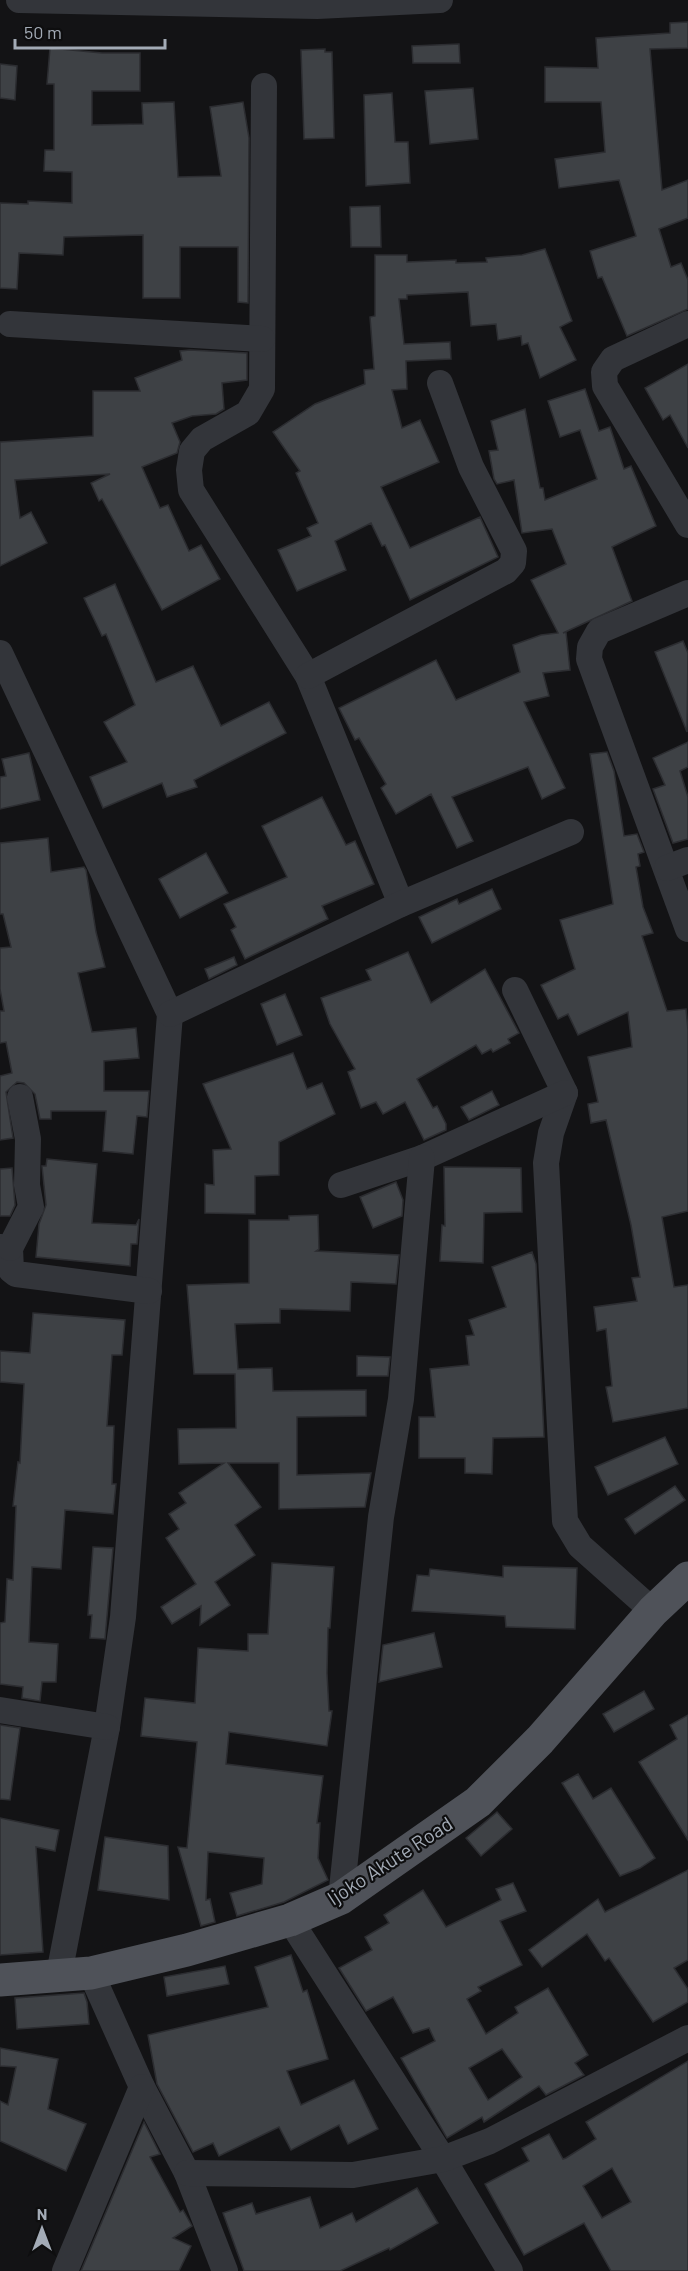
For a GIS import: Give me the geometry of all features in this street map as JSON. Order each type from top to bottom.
[{"type":"main road","name":"Ijoko Akute Road","points":[[0,1980],[91,1973],[187,1950],[290,1920],[341,1898],[478,1802],[540,1740],[653,1611],[688,1578]]},
{"type":"street","points":[[19,0],[316,3],[440,0]]},
{"type":"street","points":[[264,86],[262,389],[248,413],[202,439],[192,451],[189,470],[191,489],[308,676],[401,904]]},
{"type":"street","points":[[10,324],[262,339]]},
{"type":"street","points":[[688,324],[613,358],[604,372],[605,386],[688,525]]},
{"type":"street","points":[[308,676],[506,571],[513,563],[514,551],[471,466],[440,383]]},
{"type":"street","points":[[688,592],[599,631],[590,647],[589,659],[678,864],[688,929]]},
{"type":"street","points":[[0,653],[171,1014],[123,1617],[107,1727],[59,1974]]},
{"type":"street","points":[[171,1014],[401,904],[571,832]]},
{"type":"street","points":[[515,990],[565,1093],[551,1133],[546,1163],[565,1521],[580,1546],[653,1611]]},
{"type":"street","points":[[341,1185],[422,1158],[565,1093]]},
{"type":"street","points":[[20,1097],[28,1139],[27,1185],[31,1207],[5,1247],[11,1270],[16,1274],[149,1291]]},
{"type":"street","points":[[341,1898],[381,1518],[401,1399],[422,1158]]},
{"type":"street","points":[[0,1710],[107,1727]]},
{"type":"street","points":[[290,1920],[443,2159],[510,2271]]},
{"type":"street","points":[[91,1973],[142,2087],[187,2173],[225,2271]]},
{"type":"street","points":[[187,2173],[353,2175],[443,2159],[490,2141],[688,2038]]},
{"type":"street","points":[[65,2271],[142,2087]]},
{"type":"building","points":[[688,22],[688,48],[650,49],[662,190],[688,180],[688,218],[659,229],[671,267],[681,263],[688,280],[688,309],[627,336],[602,277],[598,278],[590,251],[636,236],[619,180],[559,188],[555,159],[605,152],[601,102],[545,102],[545,67],[598,68],[596,38],[670,33],[670,23]]},
{"type":"building","points":[[459,44],[460,63],[413,63],[412,46]]},
{"type":"building","points":[[50,48],[102,53],[140,53],[140,91],[92,91],[92,125],[143,124],[142,103],[174,102],[178,177],[221,176],[210,107],[243,102],[249,138],[248,303],[238,302],[238,247],[180,247],[180,298],[143,298],[143,235],[64,237],[63,255],[19,253],[17,289],[0,288],[0,203],[28,204],[28,201],[72,203],[72,172],[44,171],[45,150],[54,150],[54,84],[47,84]]},
{"type":"building","points":[[325,49],[325,52],[332,52],[334,138],[304,139],[301,50]]},
{"type":"building","points":[[0,64],[17,66],[15,100],[0,98]]},
{"type":"building","points":[[473,88],[478,139],[430,144],[425,91]]},
{"type":"building","points":[[392,93],[395,142],[408,142],[410,183],[366,186],[364,95]]},
{"type":"building","points":[[380,206],[381,247],[351,247],[350,207]]},
{"type":"building","points":[[545,249],[572,321],[560,327],[576,360],[540,378],[528,343],[522,345],[521,336],[498,340],[496,324],[471,326],[468,292],[407,295],[407,299],[399,299],[404,344],[450,342],[451,359],[406,361],[407,389],[392,390],[402,428],[420,420],[439,462],[381,487],[410,548],[480,517],[498,557],[410,600],[385,545],[382,546],[371,523],[335,541],[346,570],[297,591],[278,550],[311,536],[307,528],[318,523],[296,473],[300,471],[273,432],[315,404],[365,384],[364,370],[374,369],[370,317],[375,316],[375,255],[407,255],[407,262],[456,260],[456,263],[487,262],[486,258],[522,255]]},
{"type":"building","points":[[180,351],[247,353],[247,380],[222,383],[224,409],[216,414],[192,416],[172,423],[180,442],[177,453],[142,467],[160,508],[168,505],[189,551],[201,545],[220,579],[162,610],[102,499],[99,501],[91,483],[110,474],[15,480],[20,518],[31,512],[47,543],[0,566],[0,442],[93,436],[93,391],[140,391],[135,378],[182,360]]},
{"type":"building","points":[[688,364],[688,448],[670,415],[663,420],[645,388]]},
{"type":"building","points":[[585,389],[599,431],[610,427],[624,469],[631,466],[656,526],[612,547],[632,601],[563,633],[566,632],[570,670],[543,673],[549,696],[524,702],[565,788],[542,799],[528,767],[452,797],[473,841],[457,848],[431,794],[396,814],[381,788],[386,784],[359,738],[355,740],[339,708],[436,660],[456,700],[520,672],[513,645],[541,635],[558,633],[531,580],[566,564],[552,529],[522,533],[514,480],[497,484],[494,479],[489,451],[498,450],[491,421],[525,409],[540,488],[543,488],[545,500],[597,479],[580,430],[560,437],[548,401]]},
{"type":"building","points":[[115,584],[156,682],[193,666],[221,726],[269,702],[286,733],[194,780],[197,787],[167,797],[162,783],[103,808],[90,777],[127,762],[104,722],[135,705],[106,634],[102,636],[84,598]]},
{"type":"building","points":[[683,641],[688,653],[687,732],[655,652]]},
{"type":"building","points":[[688,742],[688,767],[680,771],[688,797],[688,839],[673,843],[653,789],[665,785],[653,758]]},
{"type":"building","points":[[607,752],[614,771],[624,836],[637,834],[644,852],[638,854],[640,866],[636,867],[643,907],[653,933],[642,936],[667,1011],[686,1009],[688,1030],[688,1211],[662,1217],[674,1287],[688,1285],[688,1408],[613,1422],[606,1387],[612,1386],[606,1329],[597,1331],[594,1307],[637,1301],[632,1278],[640,1277],[631,1225],[606,1120],[591,1123],[588,1104],[598,1102],[588,1057],[632,1047],[628,1012],[578,1035],[568,1014],[558,1019],[541,985],[575,969],[560,920],[613,904],[590,754]]},
{"type":"building","points":[[29,753],[40,800],[0,809],[0,777],[6,776],[2,759]]},
{"type":"building","points":[[322,797],[346,845],[355,841],[374,884],[322,906],[328,919],[245,959],[231,930],[236,927],[224,904],[287,877],[262,826]]},
{"type":"building","points":[[48,838],[51,872],[84,867],[86,870],[96,932],[105,967],[78,973],[92,1032],[136,1028],[139,1058],[104,1061],[104,1091],[149,1091],[147,1117],[137,1116],[133,1154],[103,1151],[106,1111],[51,1111],[51,1119],[40,1119],[35,1094],[24,1083],[17,1082],[6,1092],[13,1138],[0,1140],[0,1076],[12,1073],[6,1042],[0,1043],[0,1011],[4,1011],[0,989],[0,948],[11,947],[3,914],[0,914],[0,843]]},
{"type":"building","points":[[206,853],[228,893],[180,918],[159,879]]},
{"type":"building","points":[[492,889],[501,909],[432,943],[419,917],[457,899],[459,904]]},
{"type":"building","points":[[408,952],[431,1003],[485,969],[519,1033],[508,1039],[510,1043],[493,1052],[491,1049],[482,1054],[476,1045],[417,1079],[433,1108],[437,1106],[446,1124],[446,1130],[424,1140],[405,1102],[383,1114],[376,1102],[361,1108],[348,1072],[355,1069],[330,1024],[321,998],[371,980],[366,970]]},
{"type":"building","points":[[234,957],[237,965],[209,979],[205,969]]},
{"type":"building","points":[[285,994],[302,1035],[277,1045],[261,1004]]},
{"type":"building","points":[[293,1053],[307,1089],[322,1083],[335,1114],[279,1142],[279,1175],[255,1176],[255,1214],[205,1213],[205,1184],[214,1185],[213,1150],[231,1149],[203,1084]]},
{"type":"building","points":[[492,1091],[499,1105],[469,1120],[461,1107]]},
{"type":"building","points":[[47,1159],[97,1164],[92,1223],[136,1225],[139,1219],[137,1244],[131,1244],[130,1266],[36,1257],[39,1224],[46,1205],[42,1166],[46,1166]]},
{"type":"building","points":[[444,1167],[521,1168],[522,1212],[484,1213],[483,1263],[440,1261],[442,1225],[445,1226]]},
{"type":"building","points":[[12,1168],[15,1205],[10,1216],[0,1216],[0,1169]]},
{"type":"building","points":[[396,1182],[403,1200],[402,1216],[373,1228],[360,1197]]},
{"type":"building","points":[[318,1215],[319,1249],[316,1251],[399,1255],[396,1284],[351,1282],[350,1311],[280,1309],[280,1323],[235,1324],[238,1369],[272,1368],[273,1391],[366,1390],[366,1416],[297,1417],[297,1475],[371,1473],[365,1507],[279,1509],[279,1463],[228,1463],[261,1507],[235,1525],[255,1555],[215,1582],[230,1605],[200,1625],[201,1606],[172,1624],[161,1607],[196,1584],[166,1538],[179,1529],[169,1514],[186,1503],[179,1493],[224,1463],[179,1464],[178,1429],[236,1428],[235,1374],[194,1374],[187,1285],[249,1283],[249,1220],[289,1220],[289,1216]]},
{"type":"building","points":[[532,1252],[536,1264],[544,1437],[493,1438],[492,1474],[465,1473],[465,1458],[419,1458],[419,1417],[435,1417],[430,1369],[469,1365],[466,1336],[474,1335],[469,1320],[506,1307],[492,1267]]},
{"type":"building","points":[[33,1313],[125,1320],[122,1355],[112,1355],[107,1426],[114,1426],[112,1484],[116,1484],[113,1514],[65,1510],[61,1569],[32,1567],[29,1642],[58,1644],[56,1682],[42,1682],[40,1701],[22,1698],[23,1687],[0,1684],[0,1623],[5,1622],[7,1579],[13,1580],[16,1506],[13,1506],[18,1462],[20,1463],[24,1384],[0,1382],[0,1351],[30,1353]]},
{"type":"building","points":[[357,1356],[390,1357],[388,1376],[357,1376]]},
{"type":"building","points":[[665,1437],[678,1464],[608,1495],[595,1467]]},
{"type":"building","points":[[675,1486],[685,1500],[635,1534],[625,1519]]},
{"type":"building","points":[[93,1547],[113,1548],[105,1639],[90,1638],[92,1615],[88,1615]]},
{"type":"building","points":[[272,1563],[334,1567],[330,1628],[328,1628],[327,1673],[329,1711],[332,1711],[327,1746],[229,1732],[226,1764],[323,1776],[317,1823],[320,1823],[318,1858],[328,1880],[284,1902],[237,1916],[230,1893],[262,1884],[264,1858],[208,1852],[206,1900],[210,1899],[215,1922],[201,1926],[178,1847],[187,1848],[197,1742],[141,1736],[145,1698],[195,1703],[198,1648],[248,1651],[248,1634],[268,1634]]},
{"type":"building","points":[[503,1566],[577,1568],[575,1629],[506,1627],[505,1616],[412,1611],[417,1575],[429,1576],[430,1569],[503,1577]]},
{"type":"building","points":[[434,1633],[442,1667],[379,1682],[383,1645]]},
{"type":"building","points":[[644,1691],[654,1709],[614,1732],[603,1714]]},
{"type":"building","points":[[688,1715],[688,1840],[639,1762],[677,1739],[670,1725]]},
{"type":"building","points":[[0,1725],[20,1728],[10,1800],[0,1799]]},
{"type":"building","points":[[578,1774],[593,1799],[611,1788],[655,1858],[640,1868],[620,1876],[562,1783]]},
{"type":"building","points":[[497,1812],[512,1829],[481,1856],[466,1838]]},
{"type":"building","points":[[0,1818],[59,1830],[55,1851],[36,1847],[43,1952],[0,1955]]},
{"type":"building","points":[[105,1837],[168,1846],[169,1900],[98,1890]]},
{"type":"building","points":[[688,1870],[688,1960],[674,1968],[688,1989],[688,2002],[653,2022],[609,1958],[605,1961],[587,1934],[542,1967],[529,1950],[598,1899],[605,1912]]},
{"type":"building","points":[[513,1883],[526,1911],[500,1921],[522,1965],[478,1987],[481,1991],[467,1999],[486,2034],[518,2013],[515,2007],[548,1988],[588,2055],[575,2063],[584,2075],[546,2095],[539,2086],[484,2122],[482,2117],[447,2138],[401,2058],[435,2041],[429,2028],[413,2033],[393,1997],[366,2011],[339,1968],[372,1950],[365,1937],[389,1923],[384,1915],[423,1890],[446,1927],[501,1900],[496,1889]],"holes":[[[502,2049],[522,2077],[488,2100],[469,2068]]]},
{"type":"building","points":[[291,1955],[303,1992],[307,1990],[328,2059],[287,2071],[301,2105],[354,2080],[378,2129],[348,2144],[339,2125],[291,2150],[279,2127],[219,2156],[213,2143],[193,2152],[157,2084],[148,2035],[268,2007],[255,1967]]},
{"type":"building","points":[[225,1966],[229,1984],[167,1996],[164,1977]]},
{"type":"building","points":[[84,1993],[89,2024],[17,2029],[15,1998]]},
{"type":"building","points":[[0,2048],[58,2059],[48,2109],[86,2124],[66,2171],[0,2141],[0,2101],[8,2105],[16,2067],[0,2066]]},
{"type":"building","points":[[688,2061],[688,2271],[611,2271],[584,2223],[524,2255],[485,2184],[529,2161],[522,2148],[549,2134],[563,2159],[566,2158],[596,2139],[586,2122]],"holes":[[[612,2168],[631,2202],[602,2218],[583,2186]]]},
{"type":"building","points":[[144,2122],[160,2154],[150,2157],[180,2212],[183,2210],[192,2226],[173,2238],[191,2246],[179,2271],[81,2271]]},
{"type":"building","points":[[417,2188],[438,2223],[390,2250],[389,2248],[340,2271],[244,2271],[223,2213],[252,2203],[256,2214],[310,2197],[320,2228],[352,2213],[356,2222]]}]
